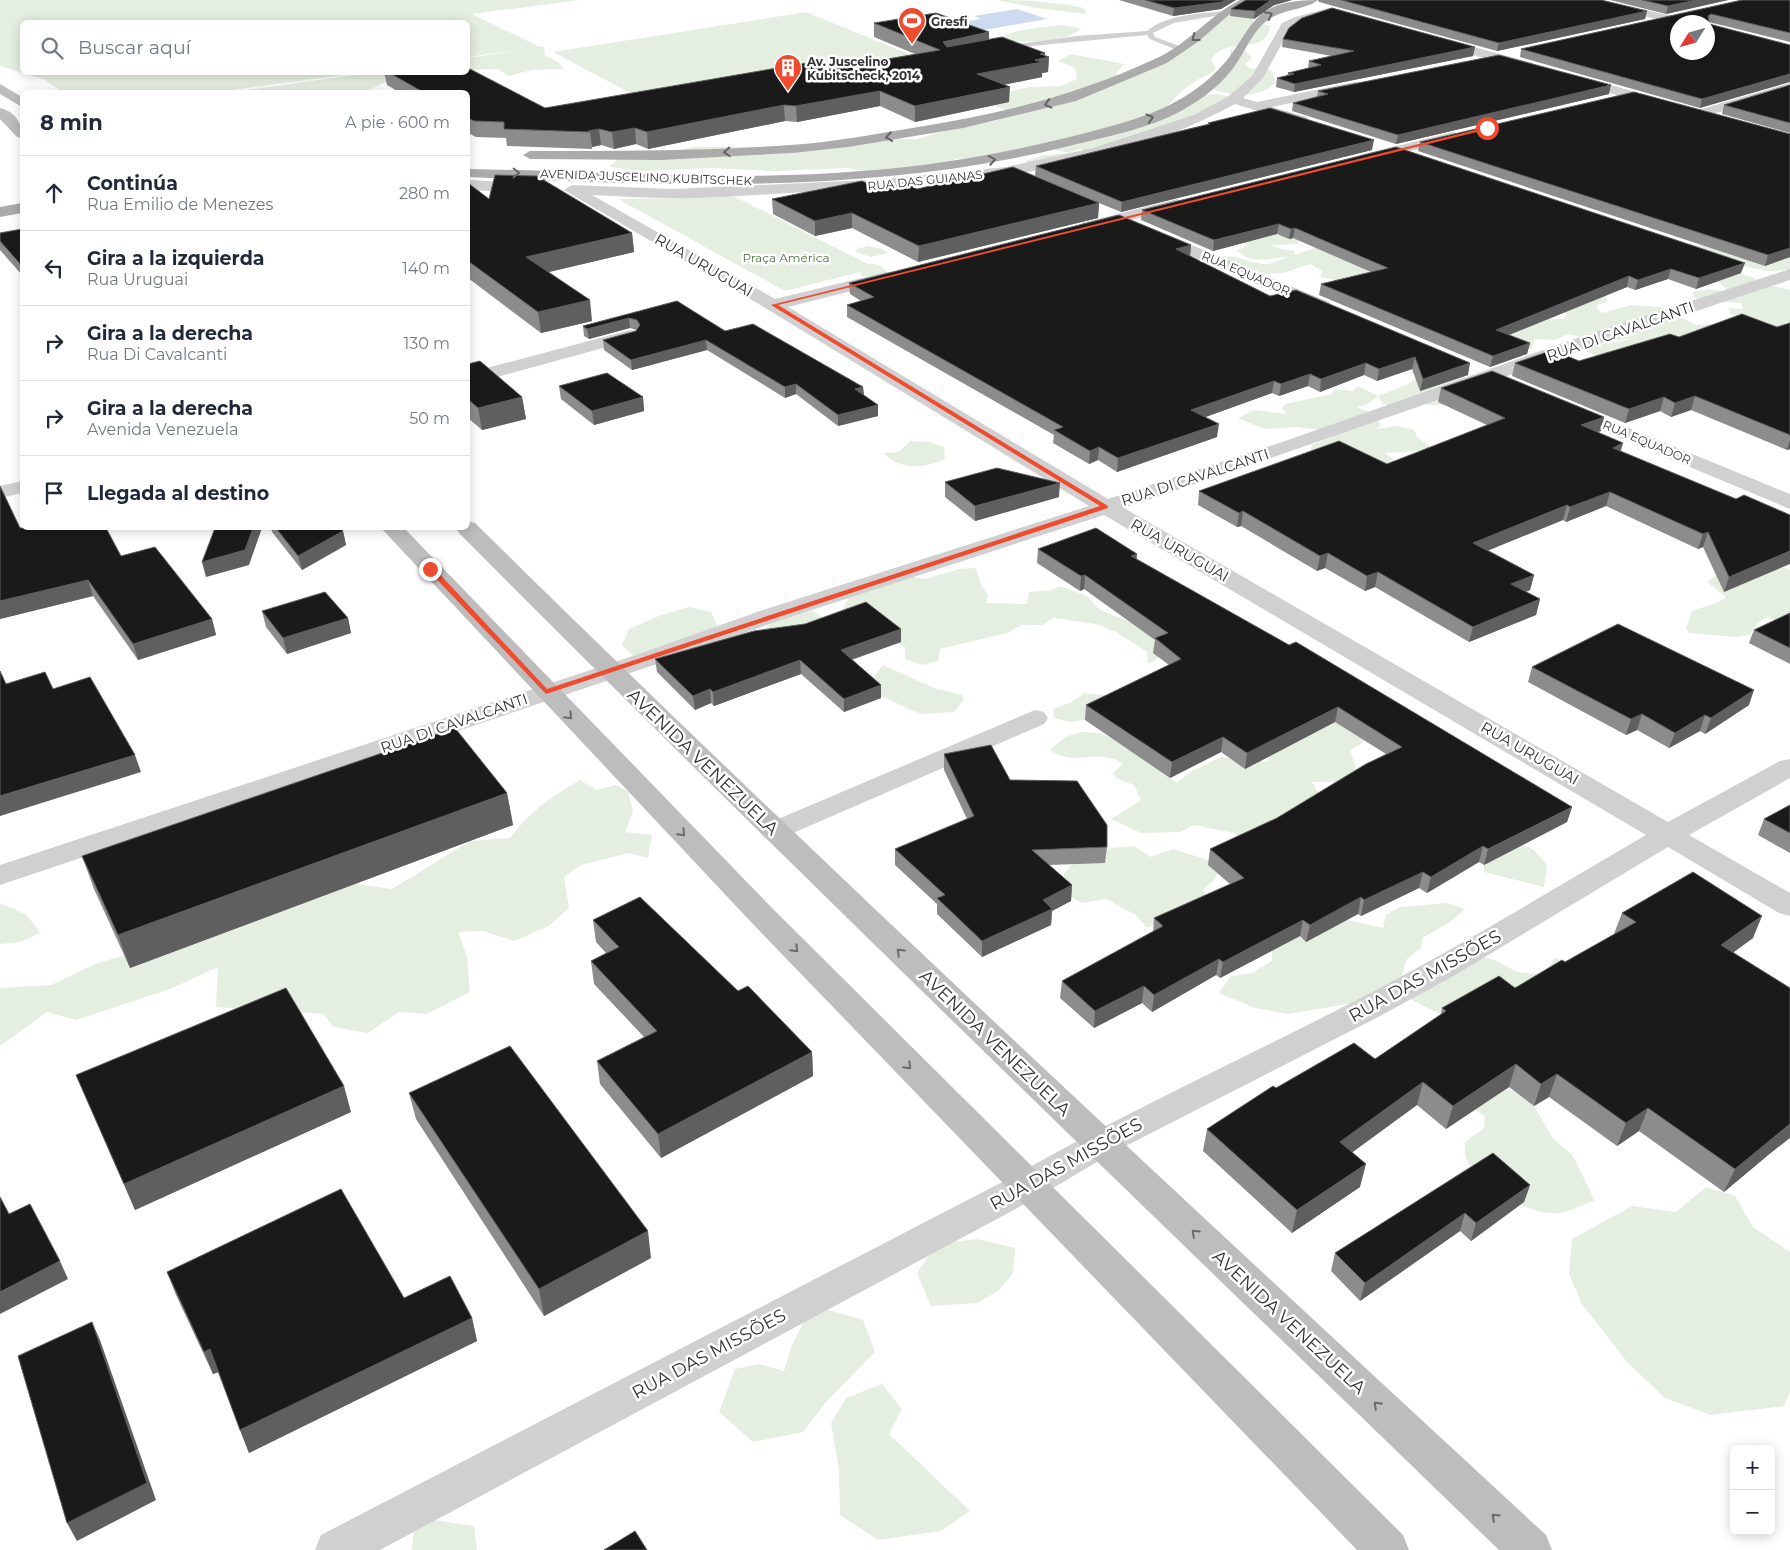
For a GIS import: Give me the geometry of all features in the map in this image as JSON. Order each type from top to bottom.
[{"type":"main road","name":"AVENIDA JUSCELINO KUBITSCHEK","points":[[517,155],[660,156],[792,149],[900,136],[982,120],[1071,98],[1163,60],[1224,13],[1249,0]]},
{"type":"main road","name":"AVENIDA JUSCELINO KUBITSCHEK","points":[[470,173],[553,174],[664,180],[795,179],[860,176],[999,159],[1162,115],[1195,95],[1227,68],[1259,21],[1276,12],[1306,1]]},
{"type":"main road","points":[[0,88],[20,102]]},
{"type":"main road","points":[[0,112],[13,122],[20,131]]},
{"type":"main road","points":[[0,212],[20,208]]},
{"type":"main road","points":[[394,530],[546,692],[1025,1187],[1388,1550]]},
{"type":"main road","name":"AVENIDA VENEZUELA","points":[[469,530],[774,831],[1530,1550]]},
{"type":"street","points":[[1588,0],[1668,19]]},
{"type":"street","name":"RUA DAS GUIANAS","points":[[470,185],[673,194],[922,181],[1006,171],[1126,144],[1199,118],[1234,100],[1257,78],[1286,25],[1299,19],[1333,12],[1306,1]]},
{"type":"street","points":[[1643,24],[1694,13]]},
{"type":"street","points":[[1422,36],[1544,71]]},
{"type":"street","points":[[1470,63],[1523,51]]},
{"type":"street","points":[[1564,76],[1674,106]]},
{"type":"street","points":[[1258,105],[1369,83]]},
{"type":"street","points":[[1727,121],[1695,112],[1790,87]]},
{"type":"street","points":[[1598,102],[1631,95]]},
{"type":"street","points":[[1234,100],[1258,105],[1313,123]]},
{"type":"street","points":[[1349,162],[1469,133]]},
{"type":"street","points":[[1368,141],[1423,160]]},
{"type":"street","points":[[1006,171],[1032,182]]},
{"type":"street","name":"RUA URUGUAI","points":[[572,190],[773,305],[1106,507],[1790,906]]},
{"type":"street","points":[[1070,231],[1192,201]]},
{"type":"street","name":"RUA EQUADOR","points":[[1092,208],[1336,311]]},
{"type":"street","points":[[1753,270],[1786,278]]},
{"type":"street","points":[[773,305],[898,274]]},
{"type":"street","name":"RUA DI CAVALCANTI","points":[[0,875],[769,616],[830,599],[1106,507],[1499,381],[1592,339],[1786,278]]},
{"type":"street","points":[[470,378],[630,335]]},
{"type":"street","points":[[1463,365],[1499,381]]},
{"type":"street","name":"RUA EQUADOR","points":[[1554,403],[1790,502]]},
{"type":"street","points":[[0,492],[20,487]]},
{"type":"street","points":[[774,831],[1035,718]]},
{"type":"street","name":"RUA DAS MISSÕES","points":[[337,1550],[1025,1187],[1100,1143],[1383,1001],[1669,834],[1790,767]]},
{"type":"lane","points":[[1196,9],[1205,16]]},
{"type":"lane","points":[[994,48],[1077,38],[1149,33],[1152,29],[1166,23],[1224,13]]},
{"type":"lane","points":[[1149,33],[1152,38],[1179,49]]},
{"type":"green space","points":[[0,0],[581,0],[472,14],[540,47],[544,47],[545,56],[558,62],[564,69],[532,70],[508,76],[498,69],[470,70],[470,58],[532,48],[470,57],[470,20],[20,20],[20,72],[0,66]]},
{"type":"green space","points":[[996,0],[1062,4],[1084,8],[1086,14],[1037,8]]},
{"type":"green space","points":[[1255,0],[1286,0],[1290,2],[1259,14],[1252,21],[1270,26],[1266,37],[1254,44],[1231,47],[1217,53],[1211,60],[1216,68],[1211,74],[1183,90],[1161,115],[1202,95],[1220,94],[1229,97],[1202,115],[1085,152],[1081,149],[1070,152],[1074,155],[1028,163],[1026,161],[1045,155],[1070,153],[1055,150],[956,159],[933,166],[870,172],[848,168],[775,171],[709,168],[639,171],[609,167],[621,156],[694,147],[758,147],[884,139],[917,139],[964,125],[995,121],[1015,113],[997,107],[985,97],[1030,87],[1061,86],[1077,79],[1075,68],[1058,61],[1071,54],[1124,64],[1117,72],[1115,80],[1168,63],[1223,17]]},
{"type":"green space","points":[[806,12],[911,55],[645,101],[553,52]]},
{"type":"green space","points":[[1061,25],[1081,28],[1076,33],[1043,41],[1008,41],[1001,39],[1020,31]]},
{"type":"green space","points":[[1230,49],[1246,51],[1252,58],[1245,64],[1250,68],[1271,70],[1276,81],[1270,87],[1256,94],[1239,95],[1214,90],[1215,85],[1231,68]]},
{"type":"green space","points":[[30,75],[343,75],[232,90],[60,90],[43,79]]},
{"type":"green space","points":[[355,75],[439,75],[385,82],[369,90],[247,90]]},
{"type":"green space","name":"Praça América","points":[[735,197],[868,264],[879,266],[888,273],[871,277],[862,276],[860,272],[785,291],[618,199]]},
{"type":"green space","points":[[1268,233],[1299,239],[1298,244],[1271,245],[1280,249],[1295,251],[1294,255],[1315,248],[1325,248],[1373,272],[1346,282],[1320,277],[1322,271],[1310,264],[1283,273],[1262,274],[1216,257],[1236,257],[1267,264],[1289,257],[1262,260],[1249,258],[1237,250],[1248,246],[1241,241]]},
{"type":"green space","points":[[1688,244],[1790,256],[1790,270],[1767,271],[1732,264]]},
{"type":"green space","points":[[868,246],[882,249],[888,253],[871,257],[855,252],[857,249]]},
{"type":"green space","points":[[1717,271],[1750,276],[1761,283],[1790,290],[1790,352],[1764,327],[1770,323],[1754,318],[1731,315],[1728,308],[1743,309],[1741,303],[1703,301],[1694,297],[1693,292],[1708,289],[1731,292],[1714,279]]},
{"type":"green space","points":[[1462,282],[1553,319],[1563,319],[1567,315],[1565,312],[1588,290],[1606,296],[1607,302],[1597,305],[1597,309],[1602,313],[1631,305],[1661,307],[1696,325],[1714,324],[1721,326],[1601,359],[1584,350],[1586,346],[1632,338],[1601,343],[1569,334],[1555,340],[1534,339],[1532,349],[1513,343]]},
{"type":"green space","points":[[1457,365],[1465,377],[1460,383],[1463,406],[1411,404],[1394,407],[1383,404],[1378,396],[1406,385],[1421,375]]},
{"type":"green space","points":[[1358,386],[1378,396],[1366,405],[1357,407],[1379,416],[1380,426],[1376,429],[1398,426],[1414,430],[1418,438],[1431,447],[1419,451],[1385,453],[1397,465],[1310,452],[1312,445],[1332,437],[1337,432],[1296,427],[1264,429],[1238,418],[1255,410],[1287,414],[1282,408],[1285,404],[1332,394],[1334,389],[1353,391]]},
{"type":"green space","points":[[910,441],[930,442],[944,447],[945,459],[929,465],[912,466],[897,463],[883,453],[899,452]]},
{"type":"green space","points":[[1760,565],[1782,567],[1790,570],[1790,625],[1767,617],[1757,624],[1750,635],[1735,637],[1689,633],[1686,628],[1692,611],[1719,602],[1726,597],[1707,582],[1721,571]]},
{"type":"green space","points":[[976,568],[981,585],[988,595],[986,603],[1027,604],[1029,592],[1052,590],[1060,586],[1087,596],[1100,610],[1159,636],[1167,652],[1148,664],[1147,652],[1116,632],[1096,624],[1054,618],[1042,625],[1022,625],[1007,633],[940,649],[938,661],[923,665],[905,659],[905,647],[846,617],[844,607],[849,597],[901,575],[926,579],[959,569]]},
{"type":"green space","points":[[689,607],[711,612],[721,635],[748,640],[763,631],[777,617],[812,611],[828,620],[683,661],[636,659],[622,645],[629,629],[661,615]]},
{"type":"green space","points":[[883,665],[934,688],[962,695],[963,701],[954,712],[920,714],[879,695],[871,680]]},
{"type":"green space","points":[[1085,693],[1119,697],[1101,705],[1085,720],[1070,722],[1054,718],[1053,709],[1072,702]]},
{"type":"green space","points":[[1280,701],[1369,733],[1361,744],[1350,750],[1358,774],[1338,782],[1312,782],[1323,800],[1255,848],[1234,833],[1194,825],[1180,832],[1141,833],[1111,819],[1141,800],[1134,785],[1118,779],[1112,774],[1123,764],[1105,757],[1068,757],[1050,750],[1065,738],[1079,733],[1094,733],[1124,744],[1177,783],[1189,773],[1221,757],[1267,762],[1272,750]]},
{"type":"green space","points":[[580,780],[596,790],[616,785],[628,791],[633,811],[625,832],[652,835],[648,858],[629,853],[581,865],[564,877],[569,908],[549,926],[514,941],[483,931],[458,932],[467,957],[470,992],[427,1014],[399,1012],[368,1033],[333,1027],[324,1014],[216,1007],[218,967],[170,989],[76,1020],[47,1012],[0,1046],[0,988],[51,985],[98,963],[156,946],[329,880],[392,889],[470,841],[510,838],[525,820],[542,805]]},
{"type":"green space","points":[[1509,839],[1534,850],[1547,865],[1544,887],[1484,872],[1484,866],[1488,857]]},
{"type":"green space","points":[[1134,846],[1151,857],[1173,849],[1223,865],[1214,880],[1203,890],[1213,903],[1170,924],[1146,927],[1136,915],[1106,899],[1082,903],[1065,893],[1064,873],[1080,856],[1112,848]]},
{"type":"green space","points":[[0,903],[27,915],[40,933],[20,942],[0,944]]},
{"type":"green space","points":[[1447,903],[1465,909],[1450,922],[1422,938],[1421,948],[1406,960],[1402,976],[1452,949],[1495,960],[1517,972],[1543,975],[1555,957],[1580,972],[1444,1016],[1412,1000],[1401,977],[1354,1003],[1288,1014],[1255,1008],[1219,993],[1231,976],[1252,973],[1272,961],[1272,936],[1330,916],[1383,928],[1386,915],[1400,907]]},
{"type":"green space","points":[[1490,1080],[1515,1092],[1534,1106],[1552,1137],[1573,1156],[1595,1201],[1558,1213],[1534,1210],[1508,1198],[1483,1180],[1474,1170],[1466,1159],[1465,1142],[1484,1128],[1485,1117],[1466,1103]]},
{"type":"green space","points":[[1706,1187],[1735,1196],[1753,1227],[1790,1252],[1790,1392],[1784,1406],[1711,1415],[1665,1398],[1627,1362],[1582,1304],[1569,1274],[1572,1239],[1632,1206],[1676,1212]]},
{"type":"green space","points":[[977,1239],[1015,1248],[1013,1273],[998,1291],[977,1303],[931,1306],[917,1273],[937,1244]]},
{"type":"green space","points":[[829,1310],[863,1320],[875,1352],[826,1402],[803,1432],[753,1442],[719,1412],[735,1369],[759,1364],[784,1371],[791,1347],[807,1316]]},
{"type":"green space","points":[[882,1384],[902,1409],[889,1434],[970,1511],[941,1531],[878,1540],[840,1515],[839,1470],[831,1423],[846,1398]]},
{"type":"green space","points":[[415,1517],[474,1526],[477,1550],[412,1550]]},
{"type":"water","points":[[1017,9],[1047,19],[978,31],[956,23],[981,19],[974,16]]},
{"type":"building","points":[[1145,0],[1225,0],[1222,2],[1174,8]]},
{"type":"building","points":[[1246,0],[1271,0],[1255,11],[1231,9]]},
{"type":"building","points":[[1341,0],[1601,0],[1647,11],[1499,43]]},
{"type":"building","points":[[1642,0],[1696,0],[1668,6]]},
{"type":"building","points":[[1742,0],[1790,0],[1790,33],[1711,14],[1674,15]]},
{"type":"building","points":[[1332,8],[1475,47],[1295,84],[1277,78],[1294,74],[1288,73],[1321,65],[1309,61],[1354,51],[1283,39],[1289,28],[1302,18]]},
{"type":"building","points":[[936,13],[989,32],[943,42],[947,47],[1002,37],[1045,53],[1040,54],[1049,57],[1035,60],[1042,62],[977,74],[1010,87],[915,106],[880,91],[796,106],[784,105],[647,132],[635,128],[612,132],[599,129],[588,131],[590,132],[504,129],[504,122],[474,121],[470,119],[470,90],[420,90],[393,75],[470,75],[470,69],[545,108],[812,62],[829,69],[940,50],[874,23]]},
{"type":"building","points":[[1670,16],[1670,60],[1715,60],[1715,26],[1790,45],[1790,74],[1702,99],[1521,49]]},
{"type":"building","points":[[1499,55],[1611,85],[1398,135],[1293,103],[1328,94],[1318,91]]},
{"type":"building","points":[[1790,85],[1790,123],[1724,105]]},
{"type":"building","points":[[1634,92],[1790,134],[1790,248],[1768,255],[1420,142]]},
{"type":"building","points":[[1270,108],[1374,140],[1122,202],[1036,166],[1210,124],[1208,123]]},
{"type":"building","points":[[1396,147],[1745,263],[1699,278],[1671,269],[1638,280],[1629,276],[1496,330],[1530,343],[1493,356],[1321,284],[1388,268],[1295,228],[1291,229],[1279,224],[1214,240],[1142,210]]},
{"type":"building","points":[[1013,167],[1099,203],[919,246],[852,213],[815,221],[772,199],[862,181],[879,189],[905,183],[917,189]]},
{"type":"building","points":[[495,175],[537,176],[632,233],[526,257],[590,300],[538,312],[470,262],[470,185],[489,199]]},
{"type":"building","points":[[1119,215],[1191,245],[1176,249],[1270,296],[1296,290],[1470,363],[1423,379],[1415,357],[1379,369],[1366,363],[1321,379],[1310,374],[1281,384],[1274,381],[1191,410],[1219,424],[1118,458],[1099,447],[1090,451],[1054,430],[1063,427],[847,305],[874,297],[849,283]]},
{"type":"building","points":[[20,229],[20,264],[0,241],[0,233]]},
{"type":"building","points":[[677,301],[725,331],[753,324],[863,387],[855,389],[878,405],[838,415],[796,384],[785,387],[706,340],[631,360],[603,340],[636,331],[640,325],[637,320],[629,318],[587,329],[583,326]]},
{"type":"building","points":[[1742,314],[1777,327],[1790,323],[1790,435],[1695,396],[1675,403],[1664,397],[1629,409],[1515,363],[1553,350],[1579,361],[1670,334],[1679,337]]},
{"type":"building","points":[[480,361],[522,397],[478,408],[470,401],[470,364]]},
{"type":"building","points":[[1492,371],[1604,417],[1581,425],[1623,443],[1613,448],[1736,499],[1744,495],[1790,515],[1790,551],[1729,577],[1708,532],[1703,534],[1610,492],[1570,507],[1567,505],[1473,543],[1534,575],[1511,584],[1540,599],[1473,627],[1378,572],[1367,576],[1328,553],[1320,556],[1243,511],[1239,513],[1199,491],[1339,441],[1387,464],[1505,418],[1441,388]]},
{"type":"building","points":[[607,373],[643,397],[592,411],[559,386]]},
{"type":"building","points":[[997,468],[1060,483],[975,506],[945,482]]},
{"type":"building","points":[[0,486],[20,530],[107,530],[121,556],[155,547],[212,619],[133,644],[88,580],[0,601]]},
{"type":"building","points":[[1096,528],[1137,554],[1131,556],[1289,645],[1296,642],[1572,807],[1488,849],[1483,846],[1431,877],[1423,872],[1364,900],[1361,897],[1310,925],[1303,920],[1223,962],[1219,959],[1154,995],[1144,986],[1095,1011],[1062,981],[1163,926],[1154,918],[1244,878],[1210,849],[1277,818],[1366,764],[1402,747],[1338,707],[1247,753],[1223,737],[1172,762],[1086,705],[1181,659],[1155,638],[1168,633],[1085,575],[1081,576],[1038,549]]},
{"type":"building","points":[[214,530],[252,530],[245,550],[202,562]]},
{"type":"building","points":[[278,530],[343,531],[298,556]]},
{"type":"building","points":[[325,592],[348,618],[283,638],[262,611]]},
{"type":"building","points":[[866,602],[901,629],[841,650],[881,685],[844,699],[800,660],[713,692],[710,689],[693,696],[655,659],[754,631],[805,624]]},
{"type":"building","points":[[1790,613],[1790,648],[1754,630]]},
{"type":"building","points":[[1618,624],[1754,690],[1711,718],[1705,715],[1675,733],[1642,714],[1631,719],[1532,667]]},
{"type":"building","points":[[0,671],[6,684],[45,672],[53,689],[90,677],[135,755],[0,796]]},
{"type":"building","points":[[455,728],[507,793],[118,935],[82,856]]},
{"type":"building","points":[[991,745],[1010,780],[1077,781],[1107,825],[1107,847],[1032,850],[1072,885],[1043,900],[1052,909],[982,941],[937,898],[945,895],[895,849],[974,816],[944,754]]},
{"type":"building","points":[[1790,805],[1790,833],[1764,819]]},
{"type":"building","points":[[1693,872],[1762,916],[1721,945],[1790,988],[1790,1124],[1735,1169],[1648,1108],[1626,1123],[1557,1074],[1541,1084],[1516,1064],[1453,1106],[1423,1082],[1340,1142],[1366,1164],[1297,1210],[1207,1129],[1273,1086],[1276,1088],[1354,1043],[1375,1059],[1446,1011],[1442,1008],[1499,976],[1515,988],[1562,960],[1565,962],[1636,922],[1622,913]]},
{"type":"building","points":[[640,897],[738,991],[748,986],[812,1052],[658,1134],[597,1061],[657,1031],[591,961],[619,947],[593,920]]},
{"type":"building","points":[[286,988],[344,1086],[124,1184],[76,1075]]},
{"type":"building","points":[[510,1046],[648,1231],[539,1289],[409,1093]]},
{"type":"building","points":[[1493,1153],[1530,1185],[1476,1223],[1465,1213],[1365,1283],[1335,1253]]},
{"type":"building","points":[[341,1189],[404,1298],[450,1276],[472,1318],[240,1430],[210,1349],[204,1352],[167,1272]]},
{"type":"building","points":[[0,1197],[9,1214],[30,1204],[60,1261],[0,1292]]},
{"type":"building","points":[[92,1322],[147,1483],[67,1523],[18,1356]]},
{"type":"building","points":[[635,1531],[647,1550],[604,1550]]},
{"type":"place","name":"Gresfi","points":[[912,45]]},
{"type":"place","name":"Av. Juscelino Kubitscheck, 2014","points":[[788,92]]},
{"type":"route","points":[[430,569],[546,692],[645,660],[769,616],[830,599],[1106,507],[773,305],[1487,128]]}]
